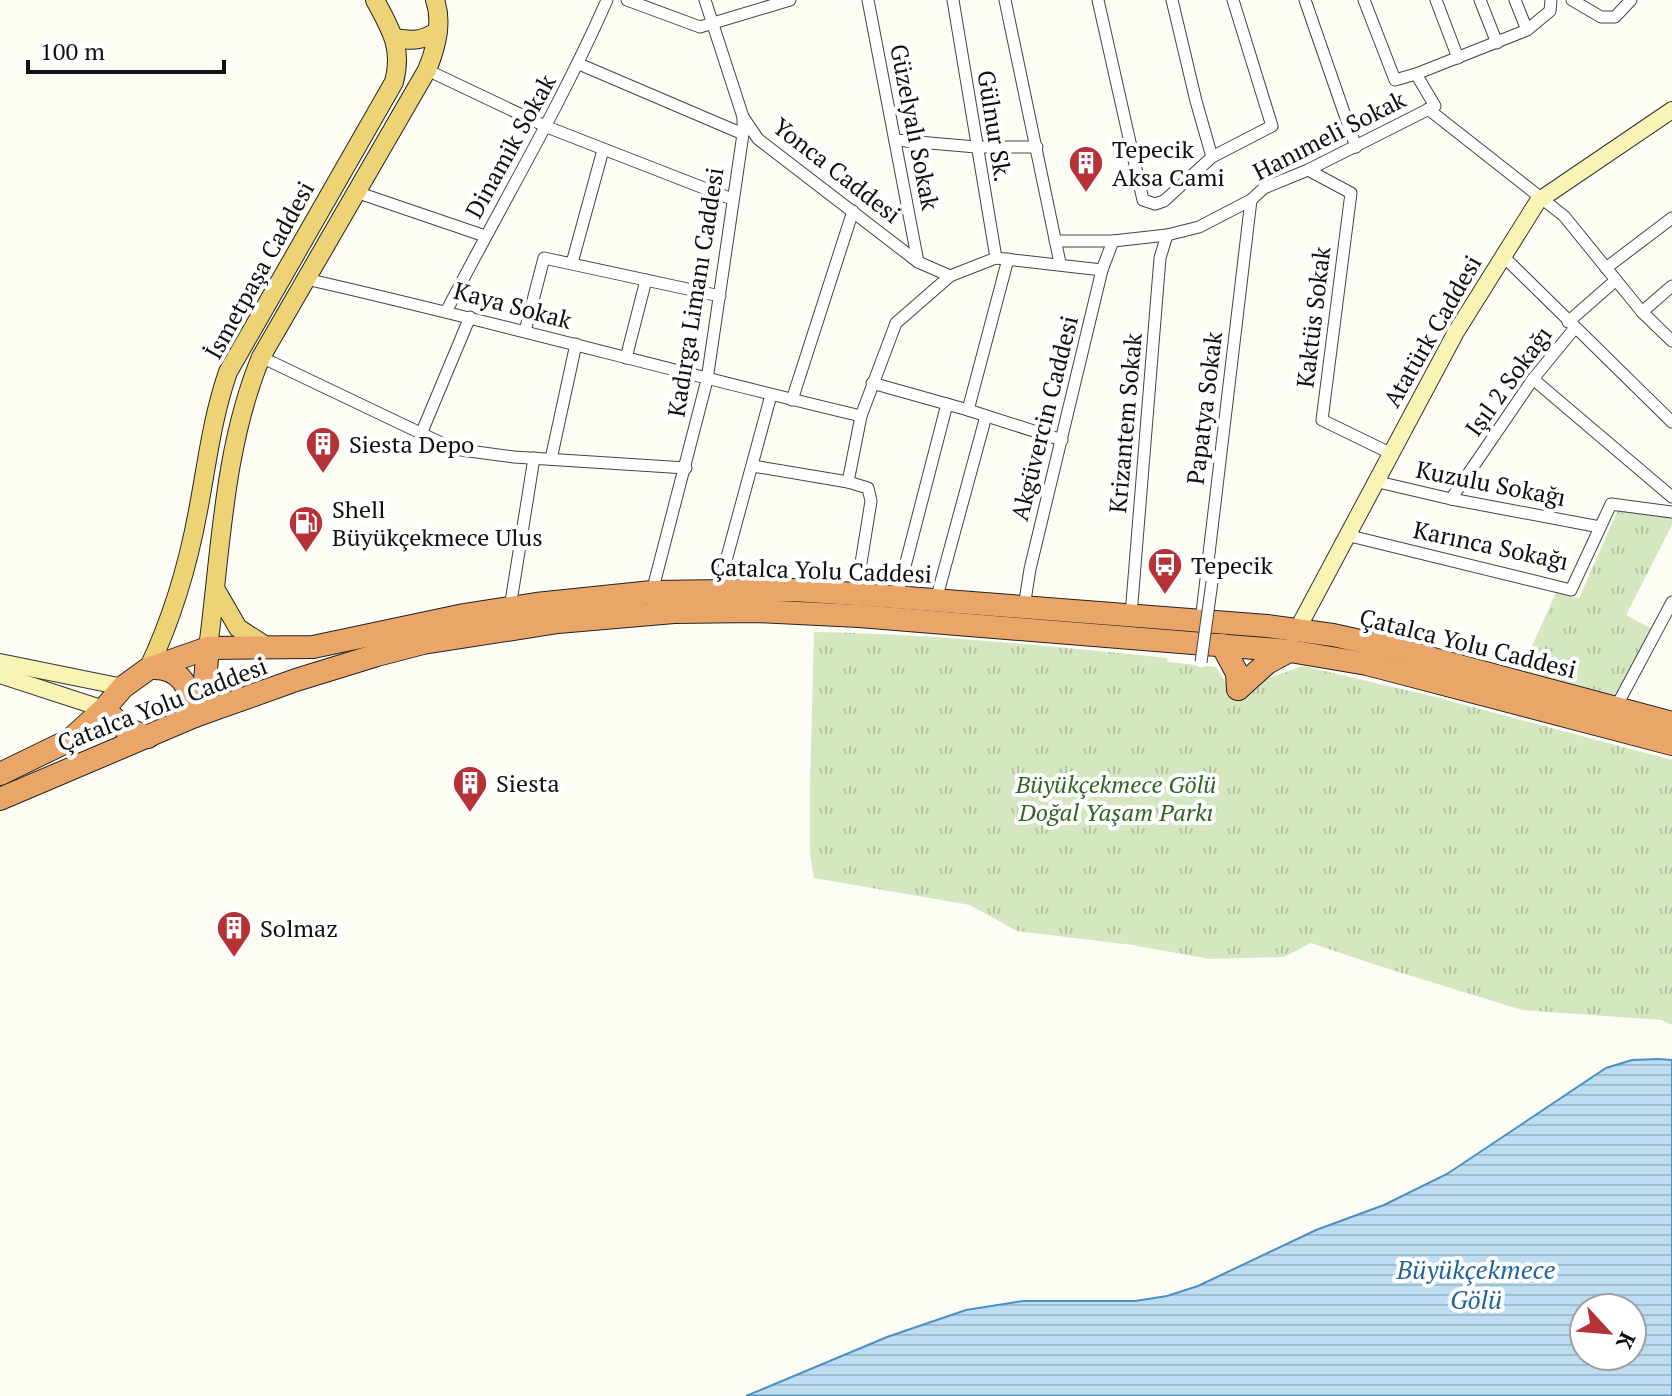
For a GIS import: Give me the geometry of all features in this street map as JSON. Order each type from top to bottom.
[{"type":"highway","name":"Çatalca Yolu Caddesi","points":[[0,774],[70,740],[123,687],[148,669],[208,648],[294,649],[335,644],[434,621],[510,608],[652,592],[718,590],[856,594],[1201,621],[1294,640],[1392,648],[1672,723]]},
{"type":"highway","name":"Çatalca Yolu Caddesi","points":[[0,799],[195,716],[296,680],[423,643],[558,622],[706,611],[796,612],[1222,645],[1294,640],[1358,662],[1672,744]]},
{"type":"highway","points":[[1222,645],[1237,673],[1238,689],[1294,640]]},
{"type":"highway","points":[[195,716],[203,701],[208,648]]},
{"type":"highway","points":[[148,669],[174,672],[184,680],[191,694],[195,716]]},
{"type":"highway","points":[[104,709],[124,728],[148,737]]},
{"type":"main road","name":"İsmetpaşa Caddesi","points":[[208,648],[223,514],[243,408],[261,357],[427,70],[438,31],[435,0]]},
{"type":"main road","name":"İsmetpaşa Caddesi","points":[[148,669],[175,600],[198,510],[215,409],[228,372],[394,82],[399,56],[382,4]]},
{"type":"main road","points":[[394,38],[424,40],[438,31]]},
{"type":"main road","name":"Atatürk Caddesi","points":[[1294,640],[1374,481],[1456,332],[1515,234],[1543,197],[1672,110]]},
{"type":"main road","points":[[280,280],[303,285]]},
{"type":"main road","points":[[198,510],[223,514]]},
{"type":"main road","points":[[216,590],[238,628],[269,648]]},
{"type":"main road","points":[[0,662],[123,687]]},
{"type":"main road","points":[[0,675],[104,709]]},
{"type":"street","name":"Dinamik Sokak","points":[[447,310],[547,127],[607,0]]},
{"type":"street","points":[[627,0],[700,27],[790,0]]},
{"type":"street","name":"Kadırga Limanı Caddesi","points":[[652,592],[707,380],[743,134],[743,117],[705,0]]},
{"type":"street","name":"Güzelyalı Sokak","points":[[868,0],[918,262]]},
{"type":"street","name":"Gülnur Sk.","points":[[953,0],[976,147],[1002,259]]},
{"type":"street","points":[[1005,0],[1060,263]]},
{"type":"street","points":[[1098,0],[1143,200],[1155,204],[1164,201],[1212,157],[1272,126],[1233,0]]},
{"type":"street","points":[[1172,0],[1212,157]]},
{"type":"street","points":[[1305,0],[1356,147]]},
{"type":"street","points":[[1364,0],[1395,80],[1527,30],[1550,11],[1551,0]]},
{"type":"street","points":[[1436,0],[1458,58]]},
{"type":"street","points":[[1480,0],[1497,43]]},
{"type":"street","points":[[1515,0],[1527,30]]},
{"type":"street","points":[[1572,0],[1601,17],[1615,17],[1631,0]]},
{"type":"street","points":[[579,64],[743,134]]},
{"type":"street","points":[[427,70],[547,127],[732,199]]},
{"type":"street","points":[[1416,74],[1431,108]]},
{"type":"street","name":"Hanımeli Sokak","points":[[1055,241],[1113,241],[1167,235],[1199,227],[1251,200],[1264,188],[1308,170],[1431,108],[1564,216],[1642,312],[1672,341]]},
{"type":"street","name":"Yonca Caddesi","points":[[743,117],[758,139],[918,262],[950,276]]},
{"type":"street","points":[[895,140],[976,147],[1037,147]]},
{"type":"street","points":[[572,263],[603,150]]},
{"type":"street","name":"Kaktüs Sokak","points":[[1308,170],[1351,193],[1322,420],[1390,453]]},
{"type":"street","points":[[356,192],[485,236]]},
{"type":"street","name":"Papatya Sokak","points":[[1201,621],[1251,200]]},
{"type":"street","points":[[792,400],[853,211]]},
{"type":"street","points":[[1606,268],[1672,218]]},
{"type":"street","name":"Krizantem Sokak","points":[[1131,615],[1160,258],[1167,235]]},
{"type":"street","name":"Akgüvercin Caddesi","points":[[1024,607],[1030,569],[1102,270],[1113,241]]},
{"type":"street","points":[[1503,256],[1672,422]]},
{"type":"street","points":[[525,331],[544,258],[720,296]]},
{"type":"street","points":[[968,410],[1002,259]]},
{"type":"street","points":[[848,482],[861,416],[896,323],[950,276],[1002,259],[1102,270]]},
{"type":"street","points":[[626,358],[646,280]]},
{"type":"street","name":"Işıl 2 Sokağı","points":[[1451,499],[1571,326],[1616,280]]},
{"type":"street","name":"Kaya Sokak","points":[[303,285],[447,310],[707,380],[861,416]]},
{"type":"street","points":[[1642,312],[1672,286]]},
{"type":"street","points":[[421,434],[470,317]]},
{"type":"street","points":[[551,459],[576,344]]},
{"type":"street","points":[[261,357],[454,449],[534,458],[686,468]]},
{"type":"street","points":[[1533,379],[1672,497]]},
{"type":"street","points":[[872,383],[1062,440]]},
{"type":"street","points":[[718,590],[771,395]]},
{"type":"street","points":[[897,597],[947,404]]},
{"type":"street","points":[[936,600],[986,416]]},
{"type":"street","points":[[510,608],[534,458]]},
{"type":"street","points":[[753,466],[868,488],[871,501],[856,594]]},
{"type":"street","name":"Kuzulu Sokağı","points":[[1374,481],[1600,527]]},
{"type":"street","name":"Karınca Sokağı","points":[[1346,535],[1571,590],[1611,504],[1672,512]]},
{"type":"street","points":[[1201,662],[1212,582]]},
{"type":"street","points":[[1616,707],[1672,602]]},
{"type":"green space","points":[[1618,510],[1672,517],[1672,525],[1626,615],[1652,629],[1615,696],[1521,670],[1556,593],[1579,598]]},
{"type":"green space","name":"Büyükçekmece Gölü Doğal Yaşam Parkı","points":[[814,632],[947,638],[1167,658],[1168,662],[1216,667],[1228,686],[1245,697],[1269,678],[1303,666],[1427,695],[1672,760],[1672,1025],[1661,1020],[1522,1010],[1311,943],[1284,957],[1210,959],[1132,945],[1017,931],[970,905],[814,878],[810,854],[810,783]]},
{"type":"water","name":"Büyükçekmece Gölü","points":[[1632,1060],[1672,1060],[1672,1396],[746,1396],[887,1337],[966,1310],[1023,1301],[1135,1301],[1167,1296],[1198,1286],[1316,1230],[1384,1205],[1447,1174],[1606,1068]]},
{"type":"place","name":"Tepecik Aksa Cami","points":[[1086,194]]},
{"type":"place","name":"Siesta Depo","points":[[323,475]]},
{"type":"place","name":"Shell Büyükçekmece Ulus","points":[[306,554]]},
{"type":"place","name":"Tepecik","points":[[1165,596]]},
{"type":"place","name":"Siesta","points":[[470,814]]},
{"type":"place","name":"Solmaz","points":[[234,959]]}]
